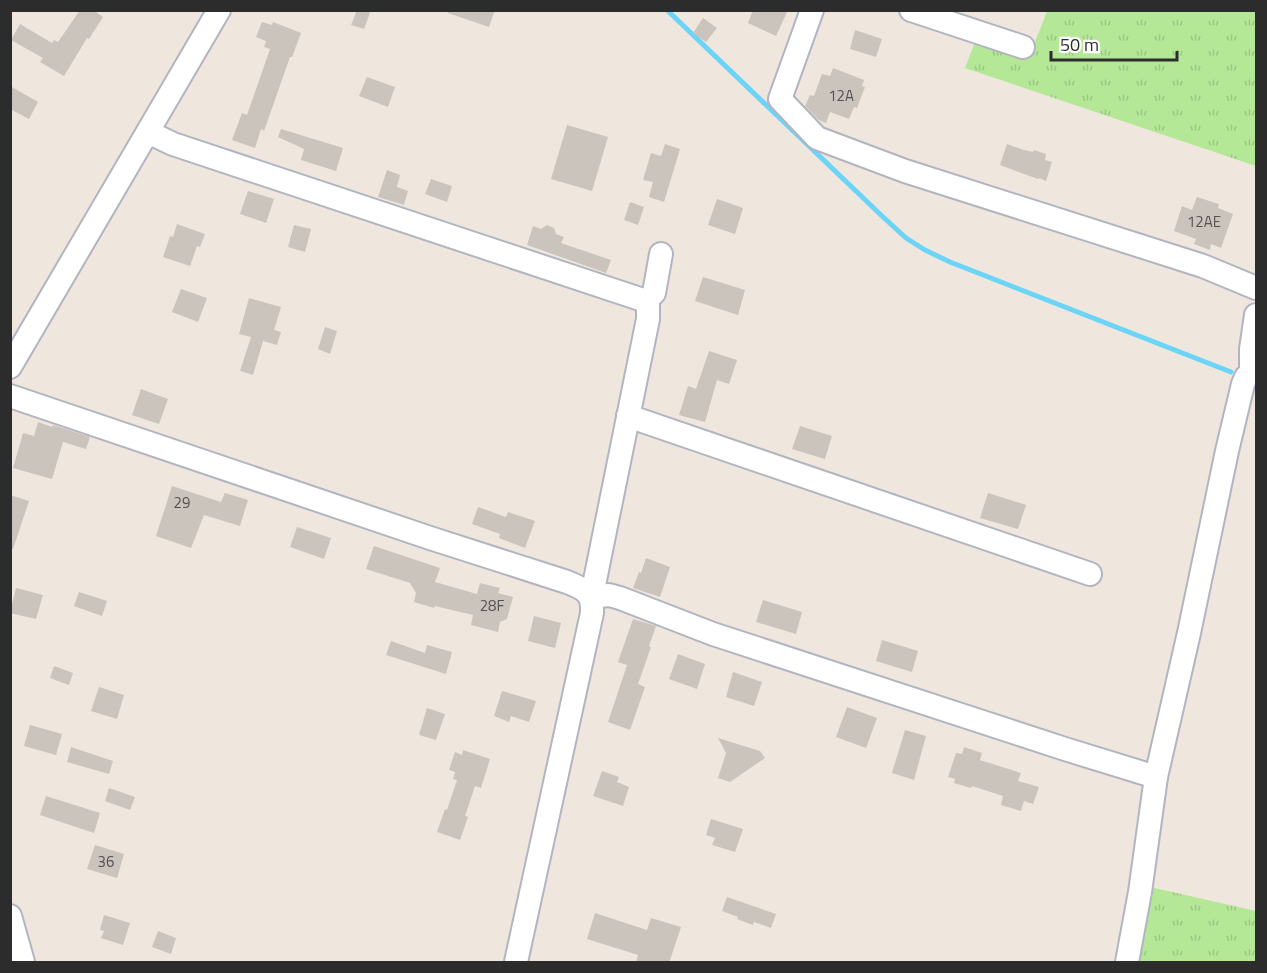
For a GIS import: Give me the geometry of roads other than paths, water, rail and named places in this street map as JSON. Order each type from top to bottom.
[{"type":"street","points":[[10,367],[219,10]]},
{"type":"street","points":[[812,10],[780,99],[818,138],[905,171],[1203,266],[1257,288]]},
{"type":"street","points":[[911,10],[1023,47]]},
{"type":"street","points":[[148,132],[173,144],[633,297],[646,300],[651,297],[661,254]]},
{"type":"street","points":[[590,597],[648,319],[646,300]]},
{"type":"street","points":[[1127,963],[1140,892],[1156,777],[1227,451],[1243,384],[1251,373],[1251,349],[1257,315]]},
{"type":"street","points":[[10,396],[567,582],[585,591],[590,597],[592,614],[516,963]]},
{"type":"street","points":[[628,416],[1090,574]]},
{"type":"street","points":[[590,597],[620,598],[713,633],[1156,777]]},
{"type":"street","points":[[10,916],[23,963]]},
{"type":"waterway","points":[[667,10],[906,238],[950,262],[1231,372]]}]
